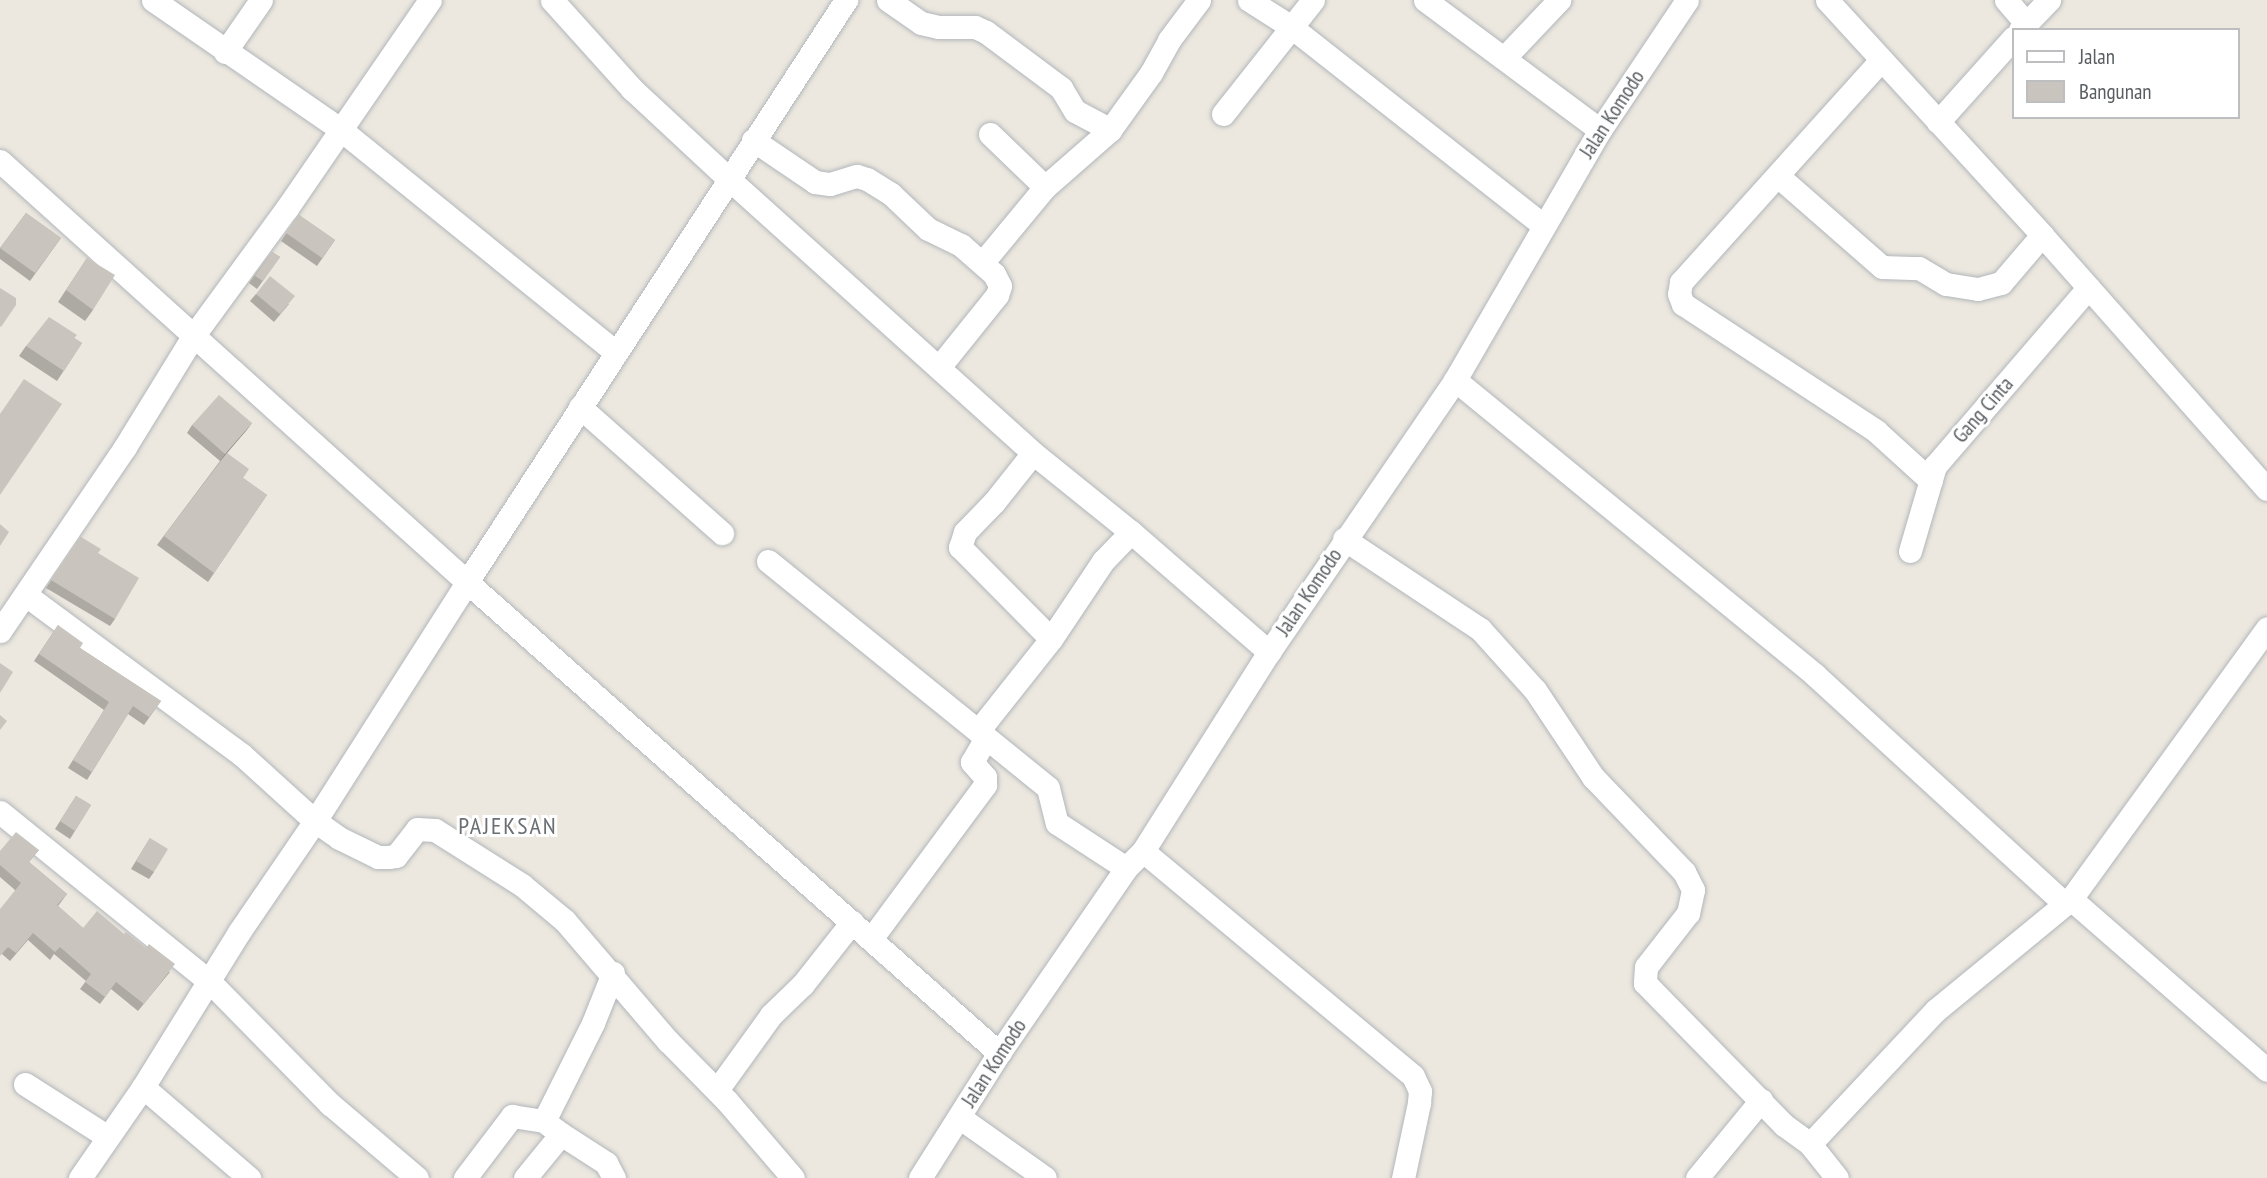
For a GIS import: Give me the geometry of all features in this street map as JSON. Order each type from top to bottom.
[{"type":"street","points":[[153,0],[340,129],[615,352]]},
{"type":"street","points":[[225,52],[261,0]]},
{"type":"street","points":[[0,631],[125,447],[194,335],[281,217],[430,0]]},
{"type":"street","points":[[552,0],[632,89],[730,180],[940,366],[1033,453],[1131,532],[1269,652]]},
{"type":"street","points":[[80,1178],[143,1087],[239,932],[315,821],[615,352],[846,0]]},
{"type":"street","points":[[888,0],[921,23],[939,27],[975,27],[986,32],[1061,88],[1075,111],[1110,130]]},
{"type":"street","points":[[983,262],[1045,187],[1110,130],[1151,73],[1169,40],[1199,0]]},
{"type":"street","points":[[1249,0],[1290,26],[1544,226]]},
{"type":"street","points":[[1223,114],[1313,0]]},
{"type":"street","points":[[1424,0],[1505,57],[1600,130]]},
{"type":"street","points":[[1505,57],[1559,0]]},
{"type":"street","name":"Jalan Komodo","points":[[920,1178],[999,1053],[1135,860],[1344,539],[1455,380],[1600,130],[1687,0]]},
{"type":"street","points":[[1827,0],[2042,235],[2267,489]]},
{"type":"street","points":[[2006,0],[2019,28]]},
{"type":"street","points":[[2022,28],[2049,0]]},
{"type":"street","points":[[1938,122],[2011,40]]},
{"type":"street","points":[[1881,60],[1681,282],[1679,299],[1877,430],[1931,481]]},
{"type":"street","points":[[990,134],[1045,187]]},
{"type":"street","points":[[753,140],[815,182],[830,184],[857,176],[867,179],[891,194],[928,229],[961,245],[994,274],[1000,286],[997,295],[940,366]]},
{"type":"street","points":[[0,161],[467,582],[999,1053]]},
{"type":"street","points":[[1778,176],[1882,267],[1919,268],[1946,284],[1978,289],[2001,284],[2042,235]]},
{"type":"street","name":"Gang Cinta","points":[[1910,551],[1935,466],[2088,288]]},
{"type":"street","points":[[1455,380],[1815,675],[2068,902],[2267,1070]]},
{"type":"street","points":[[580,407],[722,533]]},
{"type":"street","points":[[1033,453],[994,502],[965,532],[960,547],[1051,639]]},
{"type":"street","points":[[871,939],[985,785],[985,777],[972,762],[982,734],[1103,561],[1131,532]]},
{"type":"street","points":[[1344,539],[1480,629],[1535,690],[1593,777],[1684,872],[1693,890],[1688,913],[1646,968],[1645,983],[1784,1125],[1810,1144],[1837,1178]]},
{"type":"street","points":[[768,561],[1048,788],[1057,823],[1135,860],[1413,1076],[1420,1091],[1419,1103],[1403,1178]]},
{"type":"street","points":[[26,595],[240,754],[315,821],[339,838],[378,857],[396,856],[417,829],[435,830],[538,897],[565,921],[613,973],[682,1057],[717,1090],[793,1178]]},
{"type":"street","points":[[1810,1144],[1936,1010],[2068,902],[2267,628]]},
{"type":"street","points":[[0,812],[209,981],[330,1104],[417,1178]]},
{"type":"street","points":[[717,1090],[771,1015],[803,984],[852,922]]},
{"type":"street","points":[[525,1178],[553,1127],[613,973]]},
{"type":"street","points":[[25,1084],[108,1137]]},
{"type":"street","points":[[143,1087],[248,1178]]},
{"type":"street","points":[[1697,1178],[1761,1100]]},
{"type":"street","points":[[465,1178],[512,1116],[522,1115],[553,1127],[606,1163],[614,1178]]},
{"type":"street","points":[[959,1117],[1045,1178]]},
{"type":"building","points":[[26,213],[61,238],[35,273],[0,248]]},
{"type":"building","points":[[299,215],[335,240],[322,258],[286,233]]},
{"type":"building","points":[[272,252],[280,257],[263,281],[255,276]]},
{"type":"building","points":[[87,258],[115,275],[93,310],[66,290]]},
{"type":"building","points":[[270,276],[295,296],[280,314],[256,294]]},
{"type":"building","points":[[0,288],[16,298],[16,305],[1,327],[0,326]]},
{"type":"building","points":[[49,317],[77,335],[74,338],[82,343],[64,371],[26,346]]},
{"type":"building","points":[[24,379],[62,404],[0,495],[0,414]]},
{"type":"building","points":[[219,395],[252,423],[225,454],[192,425]]},
{"type":"building","points":[[227,453],[249,469],[243,478],[267,495],[214,573],[164,536]]},
{"type":"building","points":[[0,524],[9,532],[0,546]]},
{"type":"building","points":[[81,537],[101,549],[98,553],[139,578],[115,619],[51,580]]},
{"type":"building","points":[[58,625],[83,643],[80,648],[161,701],[149,717],[133,706],[92,772],[73,760],[109,702],[39,654]]},
{"type":"building","points":[[0,663],[13,672],[0,693]]},
{"type":"building","points":[[0,715],[7,721],[0,730]]},
{"type":"building","points":[[76,796],[91,805],[75,831],[60,821]]},
{"type":"building","points":[[16,832],[39,850],[29,862],[67,894],[57,905],[83,928],[97,911],[124,934],[126,932],[146,948],[149,944],[175,964],[144,1004],[116,982],[105,997],[85,982],[91,974],[60,947],[55,952],[33,933],[16,953],[8,947],[0,956],[0,909],[21,883],[0,865],[0,851]]},
{"type":"building","points":[[150,838],[168,849],[154,872],[136,861]]},
{"type":"district","name":"PAJEKSAN","points":[[508,826]]}]
